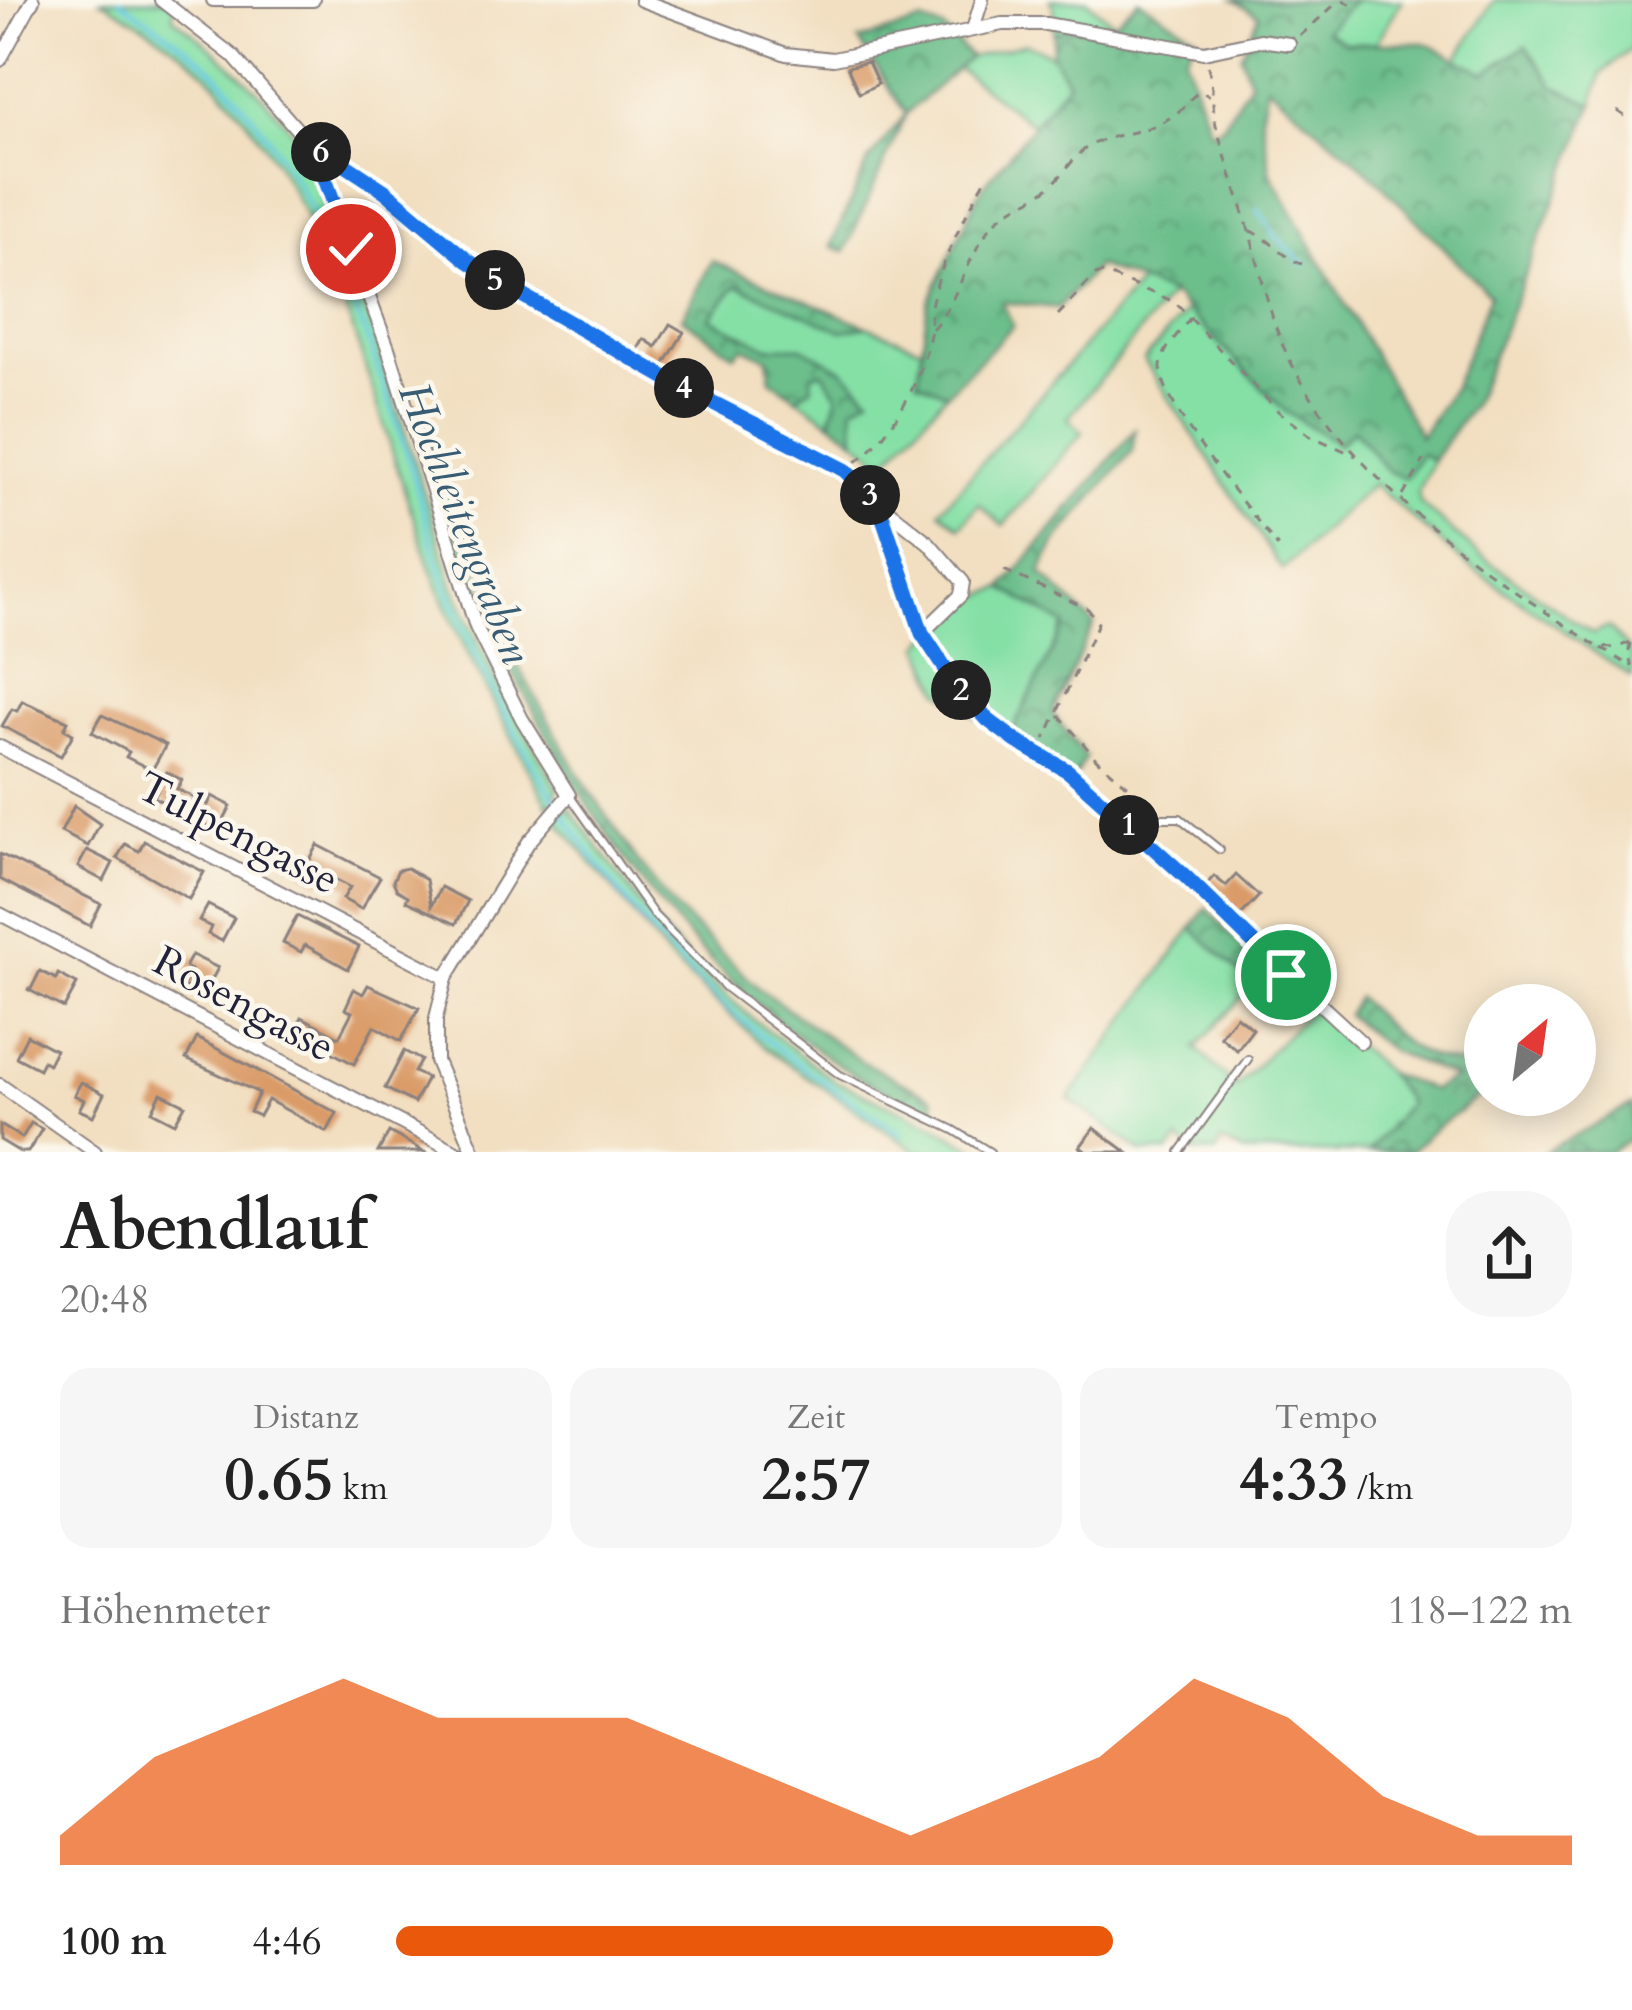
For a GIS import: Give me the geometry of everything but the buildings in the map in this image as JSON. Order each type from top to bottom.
[{"type":"street","points":[[0,60],[33,0]]},
{"type":"street","points":[[161,0],[233,56],[314,149],[388,348],[476,627],[566,797],[527,843],[446,978],[436,1018],[436,1060],[474,1152]]},
{"type":"street","points":[[194,25],[214,0],[313,0]]},
{"type":"street","points":[[641,0],[786,54],[832,59],[973,29],[1046,24],[1204,52],[1261,40],[1289,44]]},
{"type":"street","points":[[973,29],[982,0]]},
{"type":"street","points":[[314,149],[385,191],[467,260],[506,286],[680,386],[845,470],[929,543],[963,583],[962,595],[922,633]]},
{"type":"street","points":[[878,503],[922,633],[957,686],[988,720],[1068,771],[1361,1042]]},
{"type":"street","name":"Tulpengasse","points":[[0,748],[446,978]]},
{"type":"street","name":"Rosengasse","points":[[0,914],[457,1152]]},
{"type":"street","points":[[0,1085],[95,1152]]},
{"type":"lane","points":[[566,797],[654,915],[725,986],[840,1075],[989,1152]]},
{"type":"lane","points":[[1121,818],[1180,818],[1220,850]]},
{"type":"lane","points":[[1180,1152],[1248,1059]]},
{"type":"path","points":[[1305,34],[1342,0],[1352,5]]},
{"type":"path","points":[[1204,52],[1210,97],[1281,343],[1307,395],[1358,456],[1495,576],[1598,646],[1631,666],[1632,642],[1598,646]]},
{"type":"path","points":[[845,470],[886,435],[916,376],[932,329],[971,255],[997,220],[1048,188],[1083,148],[1136,135],[1178,113],[1195,93],[1210,97]]},
{"type":"path","points":[[1617,110],[1632,122]]},
{"type":"path","points":[[932,329],[930,310],[945,263],[987,177]]},
{"type":"path","points":[[1249,230],[1302,264]]},
{"type":"path","points":[[1058,315],[1095,275],[1103,273],[1161,294],[1191,316],[1278,411],[1311,436],[1358,456]]},
{"type":"path","points":[[1191,316],[1164,353],[1160,370],[1166,390],[1215,466],[1278,547]]},
{"type":"path","points":[[1402,498],[1424,460]]},
{"type":"path","points":[[1004,569],[1088,609],[1098,623],[1039,752]]},
{"type":"path","points":[[1058,713],[1097,760],[1130,788]]},
{"type":"green space","points":[[101,0],[174,0],[173,17],[265,99],[309,158],[366,308],[453,584],[495,679],[558,789],[549,807],[441,594],[352,329],[298,201],[262,142],[207,73]]},
{"type":"green space","points":[[1050,0],[1086,0],[1114,23],[1054,32]]},
{"type":"green space","points":[[1139,0],[1198,37],[1185,56],[1210,131],[1222,125],[1250,82],[1241,55],[1259,16],[1234,0],[1355,0],[1325,31],[1346,43],[1425,43],[1485,73],[1526,46],[1554,86],[1593,105],[1474,402],[1433,460],[1421,454],[1405,478],[1387,471],[1354,429],[1339,444],[1285,411],[1171,294],[1097,266],[1058,308],[1002,302],[1013,326],[947,393],[918,381],[928,303],[981,189],[1068,82],[1052,55],[1054,32],[1114,23]],"holes":[[[1267,85],[1368,171],[1490,295],[1453,387],[1420,436],[1271,174],[1261,115]]]},
{"type":"green space","points":[[1355,0],[1402,0],[1376,43],[1346,43],[1325,31]]},
{"type":"green space","points":[[1494,0],[1632,0],[1632,48],[1601,74],[1593,105],[1554,86],[1526,47],[1485,73],[1457,59]]},
{"type":"green space","points":[[921,22],[944,29],[970,57],[906,114],[859,41]]},
{"type":"green space","points":[[1026,43],[1052,55],[1068,82],[1033,125],[957,68],[970,57]]},
{"type":"green space","points":[[906,114],[845,252],[831,246],[868,162]]},
{"type":"green space","points":[[712,261],[867,326],[842,331],[737,285],[710,318],[768,347],[802,347],[842,369],[870,396],[853,407],[855,439],[830,421],[838,396],[823,372],[811,374],[812,387],[797,398],[771,380],[768,358],[743,347],[735,355],[682,318]]},
{"type":"green space","points":[[1141,281],[1171,294],[1068,418],[1083,432],[1003,526],[979,504],[960,527],[940,510]]},
{"type":"green space","points":[[737,285],[842,330],[867,326],[922,348],[918,380],[947,393],[885,463],[855,439],[853,407],[802,347],[768,348],[710,318]]},
{"type":"green space","points":[[1188,309],[1285,410],[1338,443],[1353,429],[1387,471],[1422,454],[1433,460],[1418,491],[1420,503],[1477,553],[1593,634],[1609,627],[1632,654],[1632,678],[1461,560],[1373,484],[1282,570],[1144,360]]},
{"type":"green space","points":[[823,372],[838,396],[830,421],[797,398],[812,387],[810,374]]},
{"type":"green space","points":[[424,414],[495,625],[578,773],[640,865],[676,910],[761,990],[861,1061],[933,1098],[935,1106],[930,1111],[858,1077],[749,997],[706,956],[630,866],[564,765],[492,634],[442,494],[418,415]]},
{"type":"green space","points":[[1135,430],[1132,451],[1055,543],[1041,573],[1094,624],[1052,713],[1086,757],[1070,784],[1008,740],[1065,625],[1003,588]]},
{"type":"green space","points":[[1003,588],[1065,625],[1008,740],[940,690],[921,645],[963,602]]},
{"type":"green space","points":[[569,807],[647,914],[709,981],[754,1020],[835,1081],[932,1124],[980,1152],[917,1152],[766,1048],[669,959],[554,816]]},
{"type":"green space","points":[[1207,908],[1264,973],[1253,985],[1192,928]]},
{"type":"green space","points":[[1192,928],[1253,985],[1196,1048],[1236,1087],[1313,1007],[1387,1073],[1408,1103],[1368,1152],[1243,1152],[1222,1142],[1216,1152],[1197,1152],[1178,1141],[1169,1152],[1142,1152],[1069,1099]]},
{"type":"green space","points":[[1357,997],[1412,1048],[1464,1065],[1464,1107],[1410,1152],[1368,1152],[1408,1103],[1387,1073],[1433,1090],[1455,1078],[1391,1051],[1346,1015]]},
{"type":"green space","points":[[1632,1105],[1632,1138],[1611,1152],[1544,1152]]},
{"type":"waterway","name":"Hochleitengraben","points":[[120,0],[220,78],[285,163],[311,209],[374,357],[441,571],[470,640],[521,744],[583,842],[654,933],[717,998],[793,1060],[902,1134]]},
{"type":"waterway","points":[[1258,209],[1274,235],[1304,264]]},
{"type":"route","points":[[351,249],[314,149],[385,191],[467,260],[506,286],[680,386],[845,470],[878,503],[922,633],[957,686],[988,720],[1068,771],[1286,975]]}]
